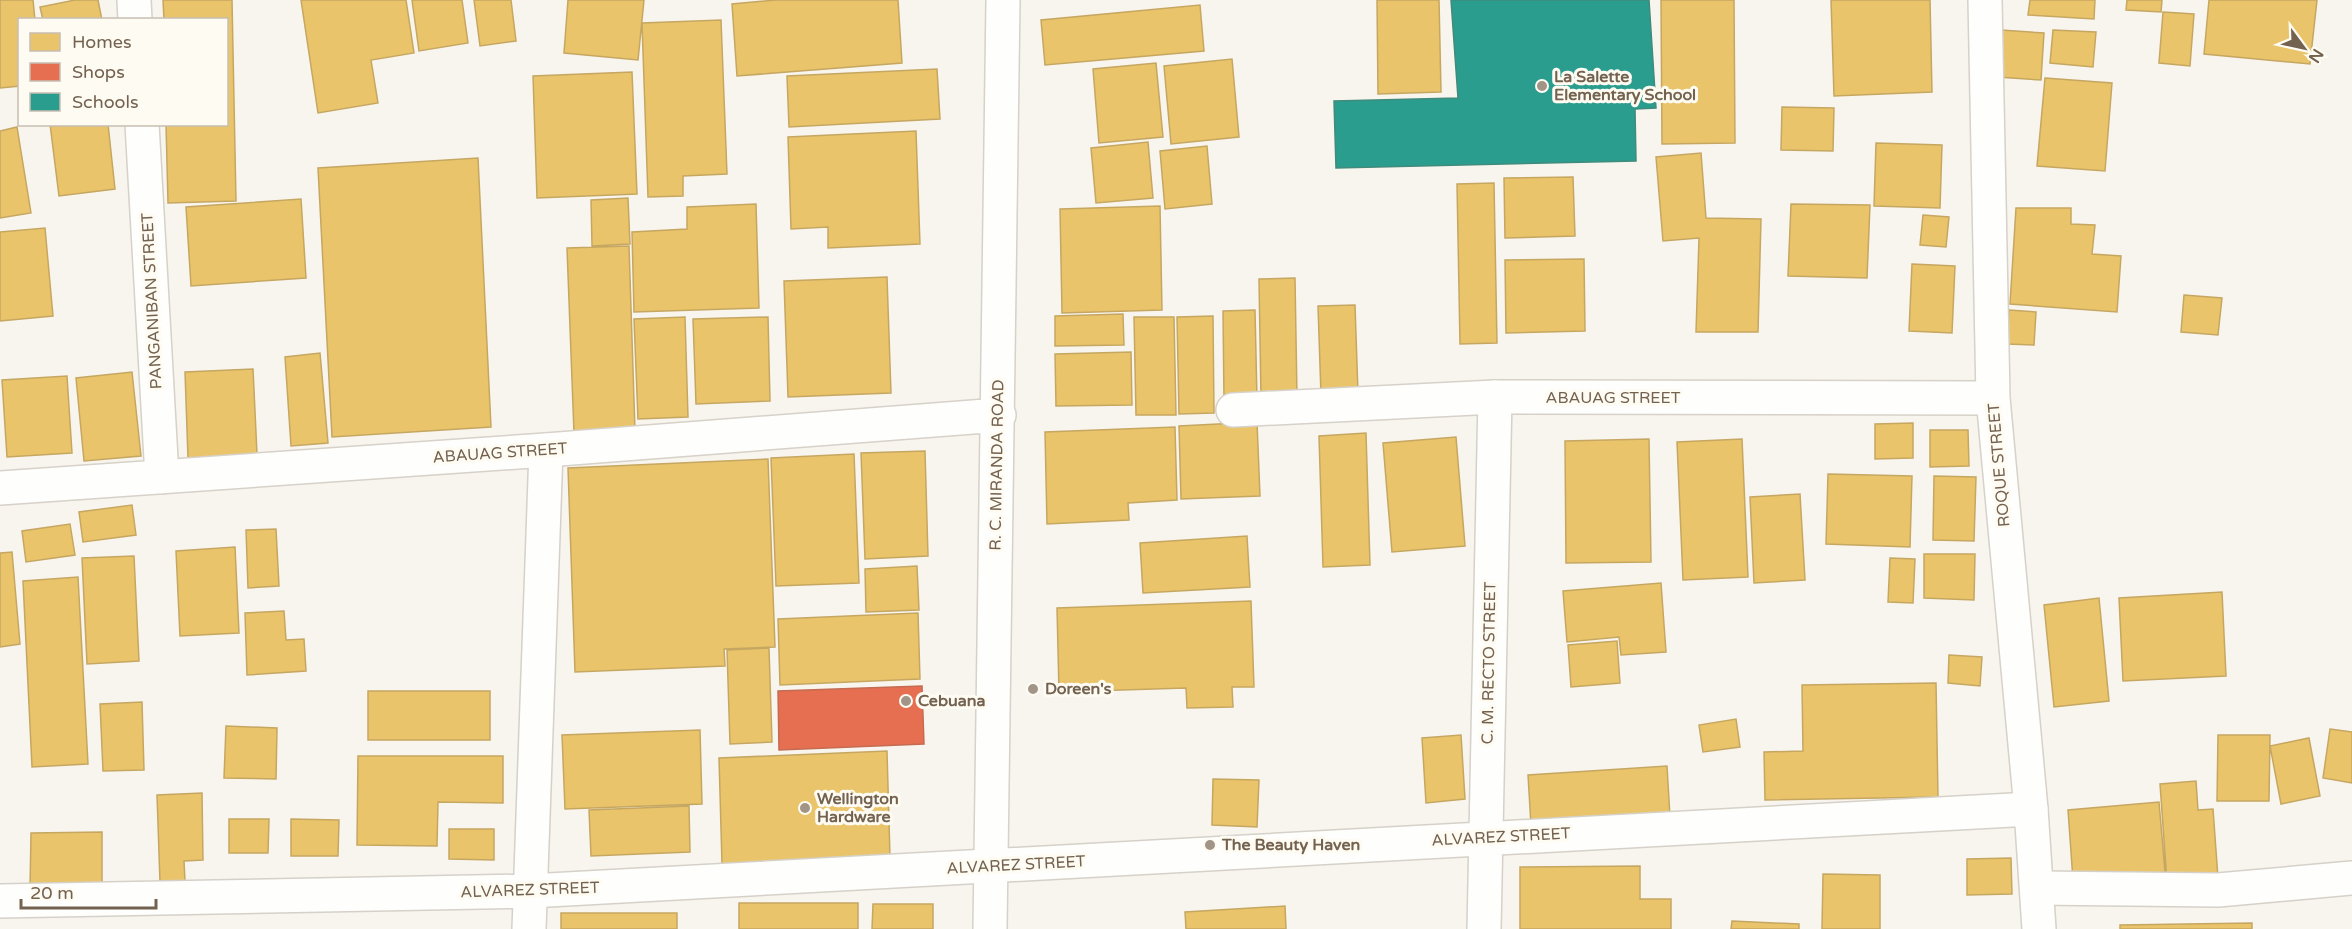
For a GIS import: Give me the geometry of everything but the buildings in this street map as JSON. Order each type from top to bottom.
[{"type":"street","points":[[134,0],[135,18]]},
{"type":"street","name":"R. C. MIRANDA ROAD","points":[[990,929],[989,867],[999,415],[1003,0]]},
{"type":"street","name":"ROQUE STREET","points":[[1985,0],[1993,399],[2031,809],[2039,929]]},
{"type":"street","name":"PANGANIBAN STREET","points":[[142,126],[162,477]]},
{"type":"street","name":"ABAUAG STREET","points":[[1233,410],[1495,397],[1993,399]]},
{"type":"street","name":"C. M. RECTO STREET","points":[[1484,929],[1495,397]]},
{"type":"street","name":"ABAUAG STREET","points":[[0,488],[546,450],[999,415]]},
{"type":"street","points":[[529,929],[546,450]]},
{"type":"street","name":"ALVAREZ STREET","points":[[0,902],[530,891],[2031,809]]},
{"type":"street","points":[[2037,888],[2218,890],[2352,878]]},
{"type":"place","name":"La Salette Elementary School","points":[[1542,86]]},
{"type":"place","name":"Doreen's","points":[[1033,689]]},
{"type":"place","name":"Cebuana","points":[[906,701]]},
{"type":"place","name":"Wellington Hardware","points":[[805,808]]},
{"type":"place","name":"The Beauty Haven","points":[[1210,845]]}]
